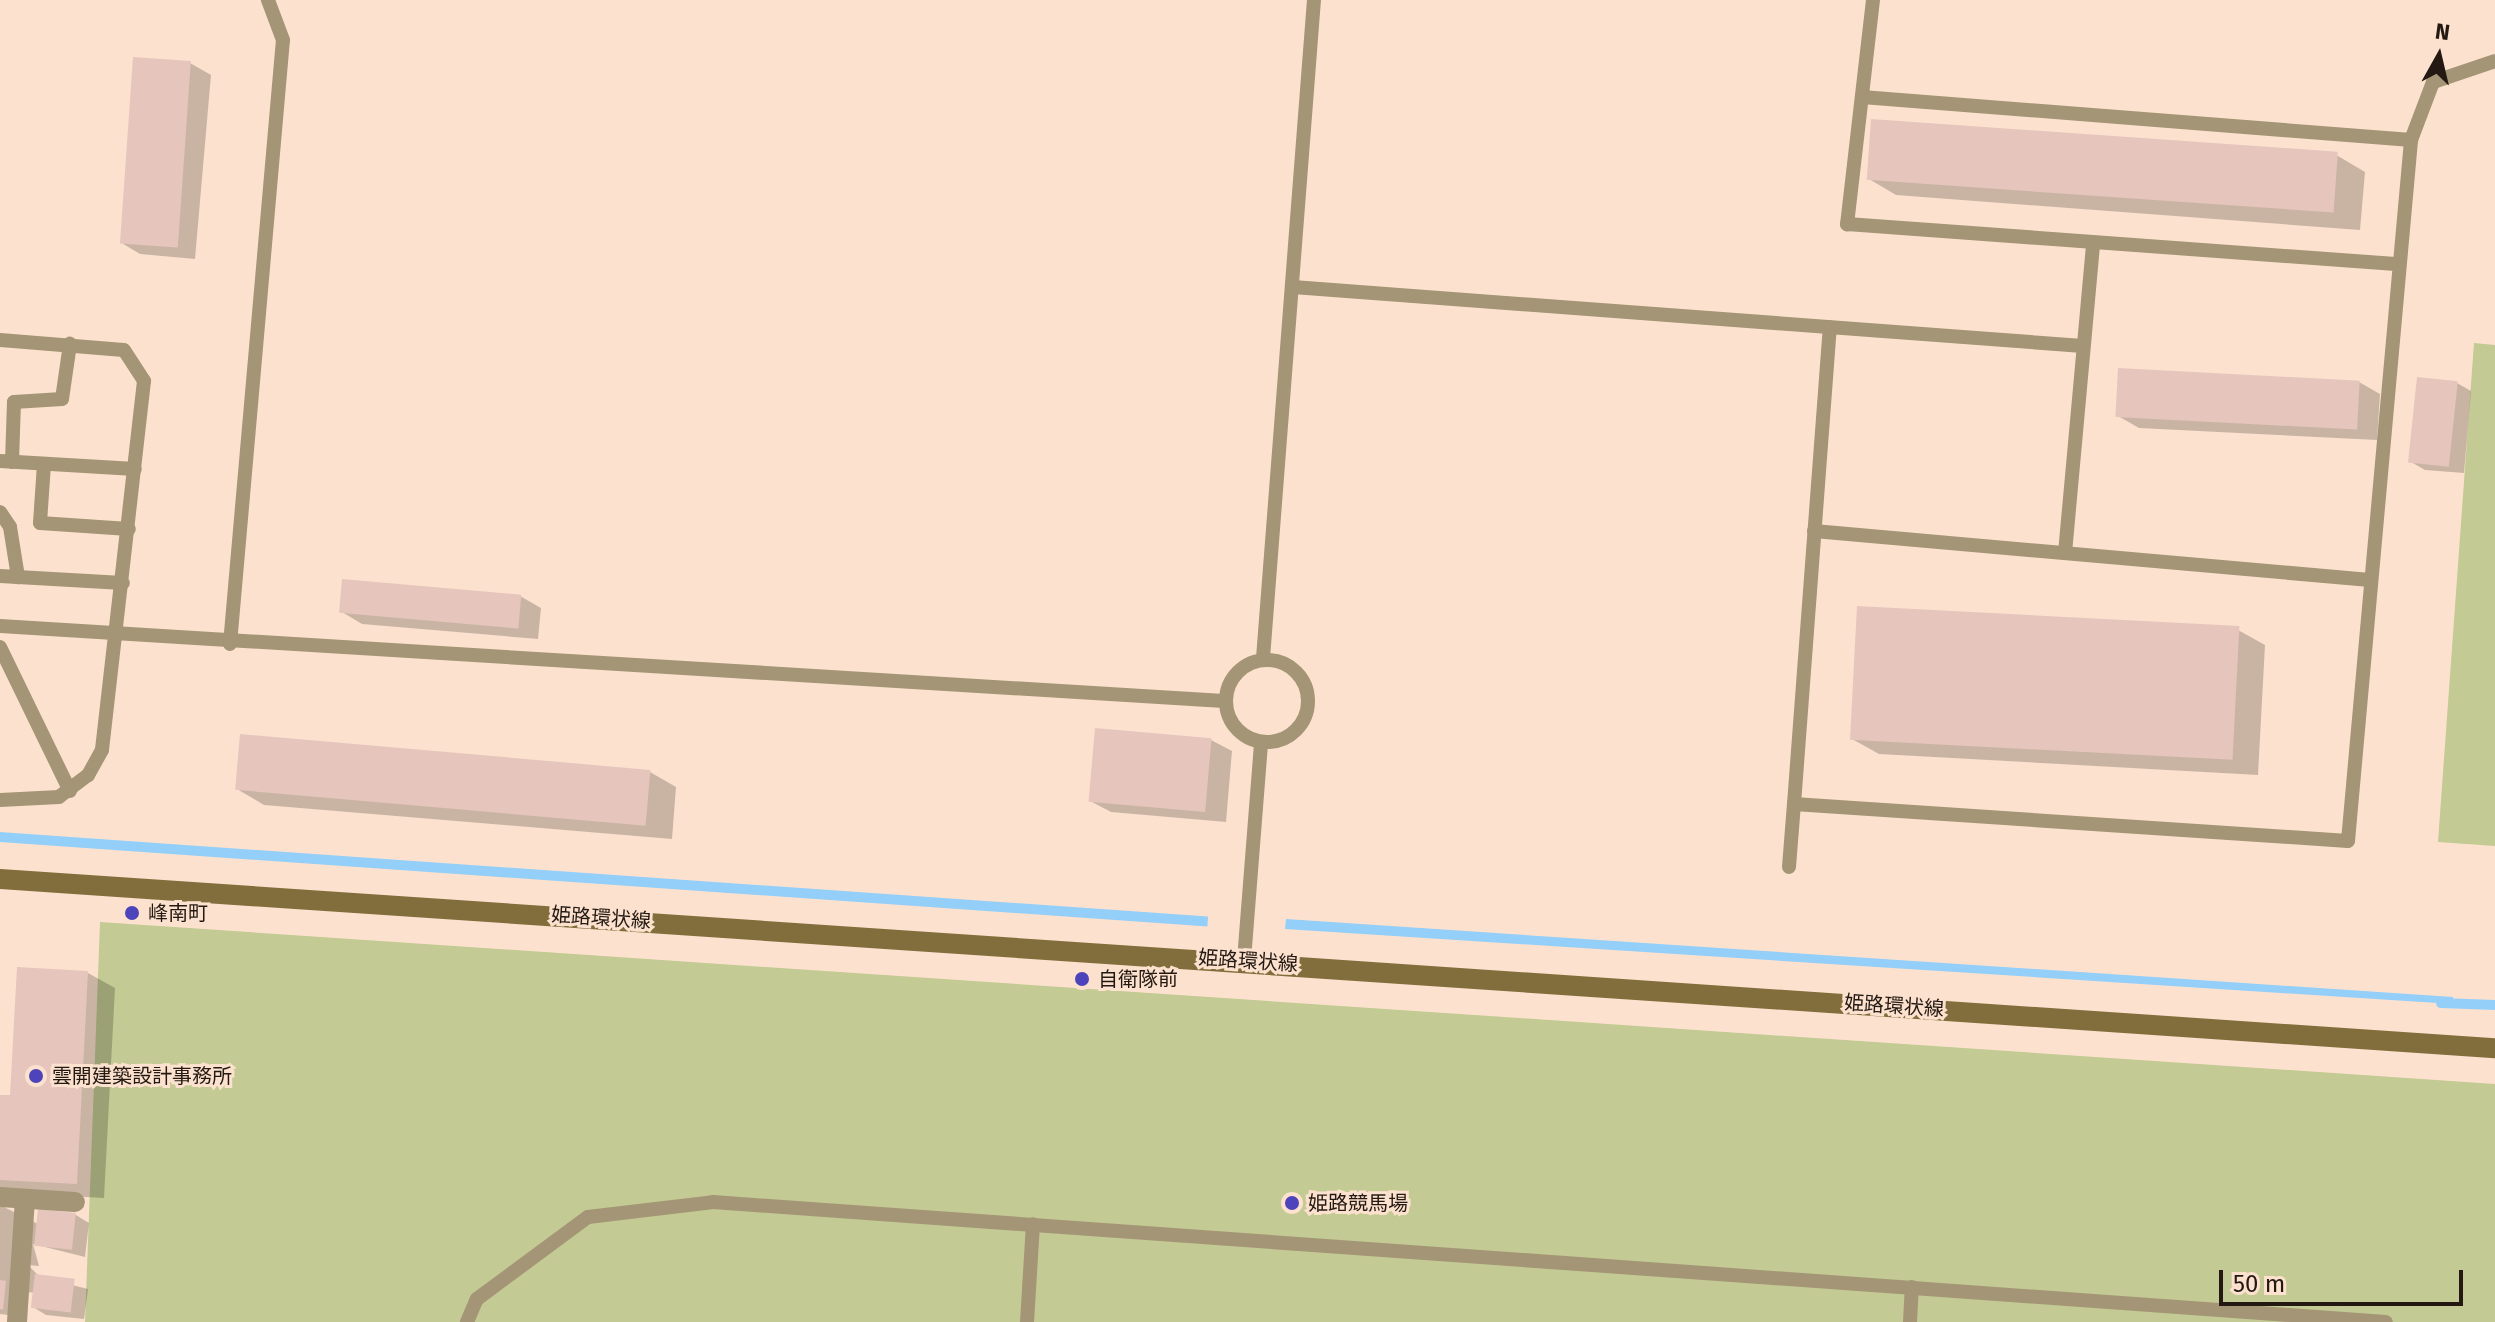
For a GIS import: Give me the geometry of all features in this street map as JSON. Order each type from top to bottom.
[{"type":"main road","name":"姫路環状線","points":[[0,879],[1244,960],[2495,1048]]},
{"type":"street","points":[[0,1197],[75,1202]]},
{"type":"street","points":[[17,1322],[25,1199]]},
{"type":"lane","points":[[230,644],[283,40],[268,0]]},
{"type":"lane","points":[[1263,658],[1313,0]]},
{"type":"lane","points":[[1873,0],[1847,224],[2396,264]]},
{"type":"lane","points":[[1794,804],[2348,841],[2396,264],[2411,140],[2433,82],[2495,61]]},
{"type":"lane","points":[[1862,97],[2411,140]]},
{"type":"lane","points":[[2065,553],[2093,244]]},
{"type":"lane","points":[[1293,287],[2083,346]]},
{"type":"lane","points":[[1789,867],[1830,327]]},
{"type":"lane","points":[[0,340],[108,346],[135,358],[144,381],[102,750],[70,791],[39,802],[0,800]]},
{"type":"lane","points":[[70,344],[62,399],[14,402],[6,461],[135,469]]},
{"type":"lane","points":[[44,464],[40,523],[129,529]]},
{"type":"lane","points":[[0,512],[10,527],[18,577]]},
{"type":"lane","points":[[1814,531],[2370,580]]},
{"type":"lane","points":[[0,576],[123,583]]},
{"type":"lane","points":[[0,626],[230,644],[1224,701]]},
{"type":"lane","points":[[0,647],[70,791]]},
{"type":"lane","points":[[1224,701],[1236,673],[1263,658]]},
{"type":"lane","points":[[1224,701],[1242,735],[1261,743],[1298,729],[1308,711],[1298,673],[1263,658]]},
{"type":"lane","points":[[1244,960],[1261,743]]},
{"type":"lane","points":[[467,1322],[477,1299],[588,1217],[713,1202],[2386,1322]]},
{"type":"lane","points":[[1027,1322],[1033,1224]]},
{"type":"lane","points":[[1910,1322],[1912,1287]]},
{"type":"green space","points":[[2474,343],[2495,345],[2495,846],[2438,842]]},
{"type":"green space","name":"姫路競馬場","points":[[100,922],[2495,1084],[2495,1322],[85,1322]]},
{"type":"water","points":[[0,832],[1208,916],[1207,926],[0,842]]},
{"type":"water","points":[[1286,919],[2453,997],[2453,1004],[1285,929]]},
{"type":"building","points":[[133,57],[191,61],[178,248],[120,244]]},
{"type":"building","points":[[1871,119],[2338,152],[2334,212],[1867,180]]},
{"type":"building","points":[[2118,368],[2360,381],[2357,430],[2115,417]]},
{"type":"building","points":[[2417,377],[2458,381],[2449,467],[2408,463]]},
{"type":"building","points":[[342,579],[521,595],[518,629],[339,613]]},
{"type":"building","points":[[1857,606],[2239,626],[2232,760],[1850,740]]},
{"type":"building","points":[[1095,728],[1212,738],[1205,812],[1089,802]]},
{"type":"building","points":[[240,734],[650,770],[646,826],[235,790]]},
{"type":"building","points":[[17,967],[88,971],[77,1184],[0,1180],[0,1095],[10,1095]]},
{"type":"building","points":[[38,1209],[76,1213],[72,1250],[34,1246]]},
{"type":"building","points":[[35,1274],[75,1279],[71,1313],[31,1308]]},
{"type":"building","points":[[0,1280],[6,1281],[3,1310],[0,1309]]},
{"type":"waterway","points":[[2441,1003],[2495,1005]]},
{"type":"place","name":"峰南町","points":[[132,913]]},
{"type":"place","name":"自衛隊前","points":[[1082,979]]},
{"type":"place","name":"雲開建築設計事務所","points":[[36,1076]]},
{"type":"place","name":"姫路競馬場","points":[[1292,1203]]}]
